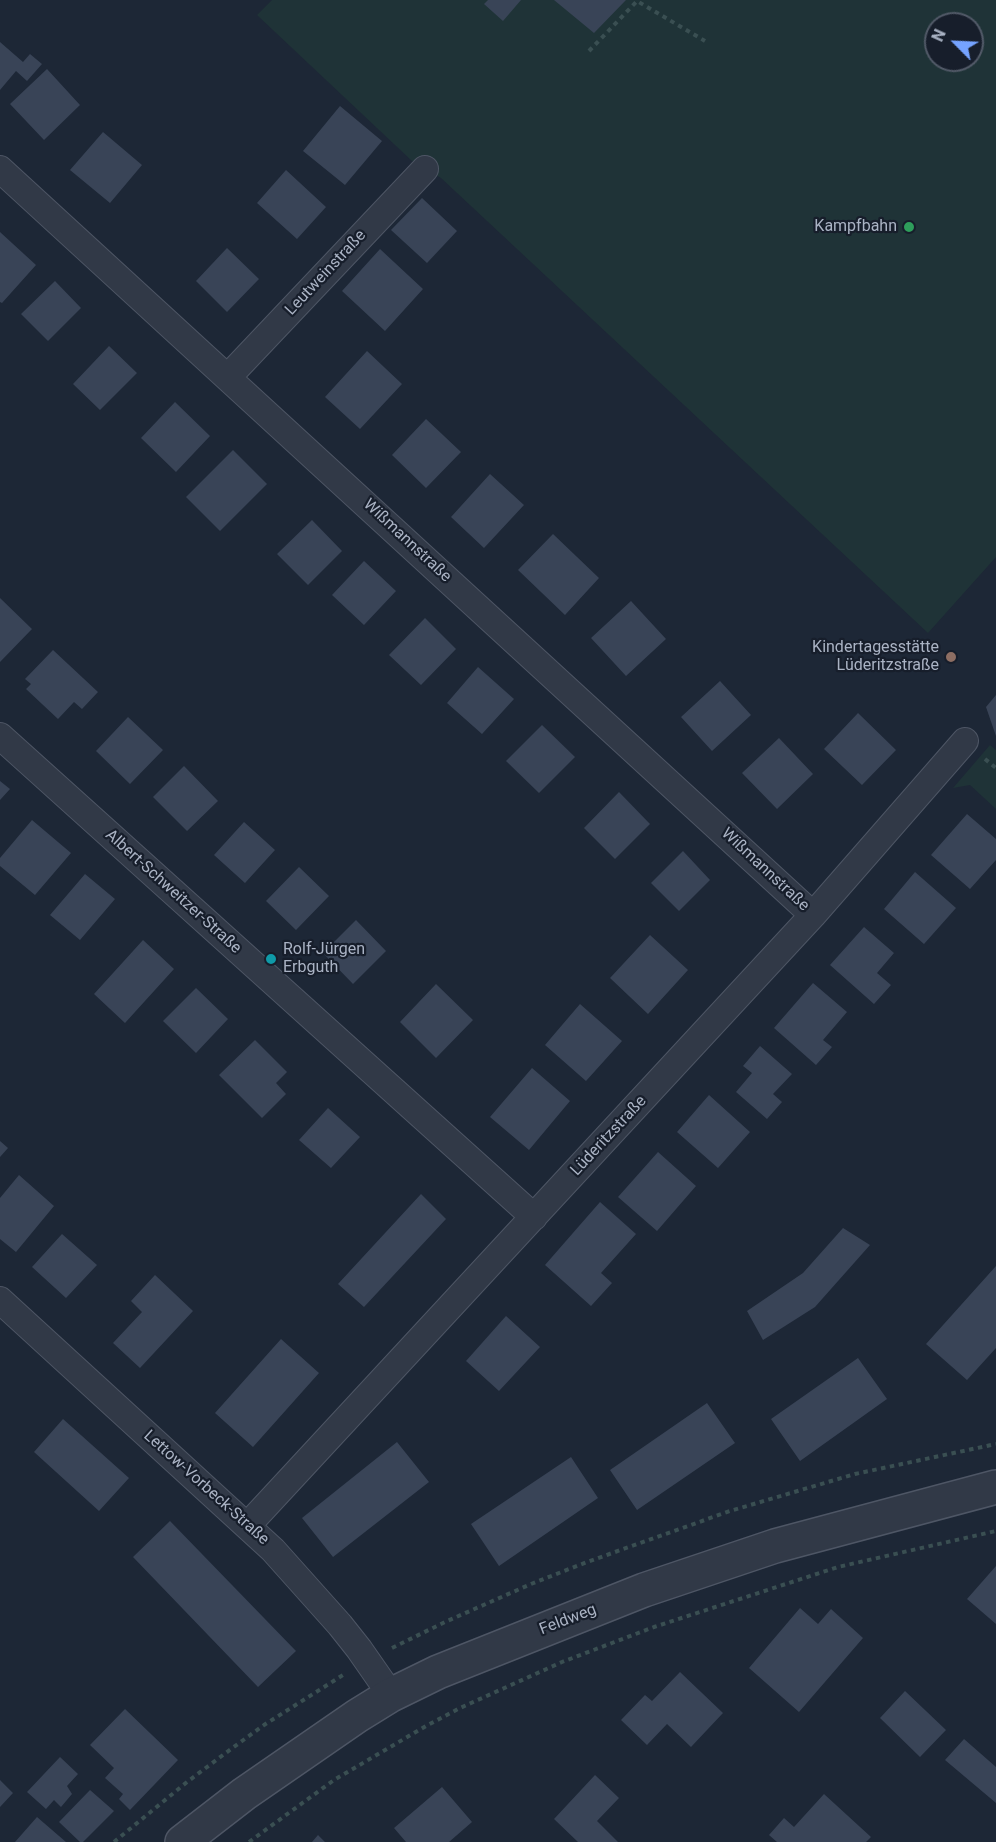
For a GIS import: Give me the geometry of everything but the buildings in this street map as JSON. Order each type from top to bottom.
[{"type":"street","name":"Wißmannstraße","points":[[0,169],[813,915]]},
{"type":"street","name":"Leutweinstraße","points":[[228,377],[425,169]]},
{"type":"street","name":"Albert-Schweitzer-Straße","points":[[0,736],[534,1217]]},
{"type":"street","name":"Lüderitzstraße","points":[[247,1526],[813,915],[965,741]]},
{"type":"street","name":"Lettow-Vorbeck-Straße","points":[[0,1300],[273,1550],[340,1625],[391,1695]]},
{"type":"street","name":"Feldweg","points":[[182,1842],[278,1770],[391,1695],[438,1672],[644,1590],[775,1546],[996,1487]]},
{"type":"path","points":[[590,51],[637,1],[705,41]]},
{"type":"path","points":[[249,1842],[333,1780],[426,1726],[460,1708],[562,1662],[654,1626],[850,1563],[996,1531]]},
{"type":"path","points":[[114,1842],[128,1829]]},
{"type":"green space","points":[[272,0],[996,0],[996,557],[928,633],[441,178],[412,161],[257,15]]},
{"type":"green space","points":[[990,745],[996,750],[996,809],[970,785],[953,788]]},
{"type":"place","name":"Kampfbahn","points":[[909,227]]},
{"type":"place","name":"Kindertagesstätte Lüderitzstraße","points":[[951,657]]},
{"type":"place","name":"Rolf-Jürgen Erbguth","points":[[271,959]]}]
